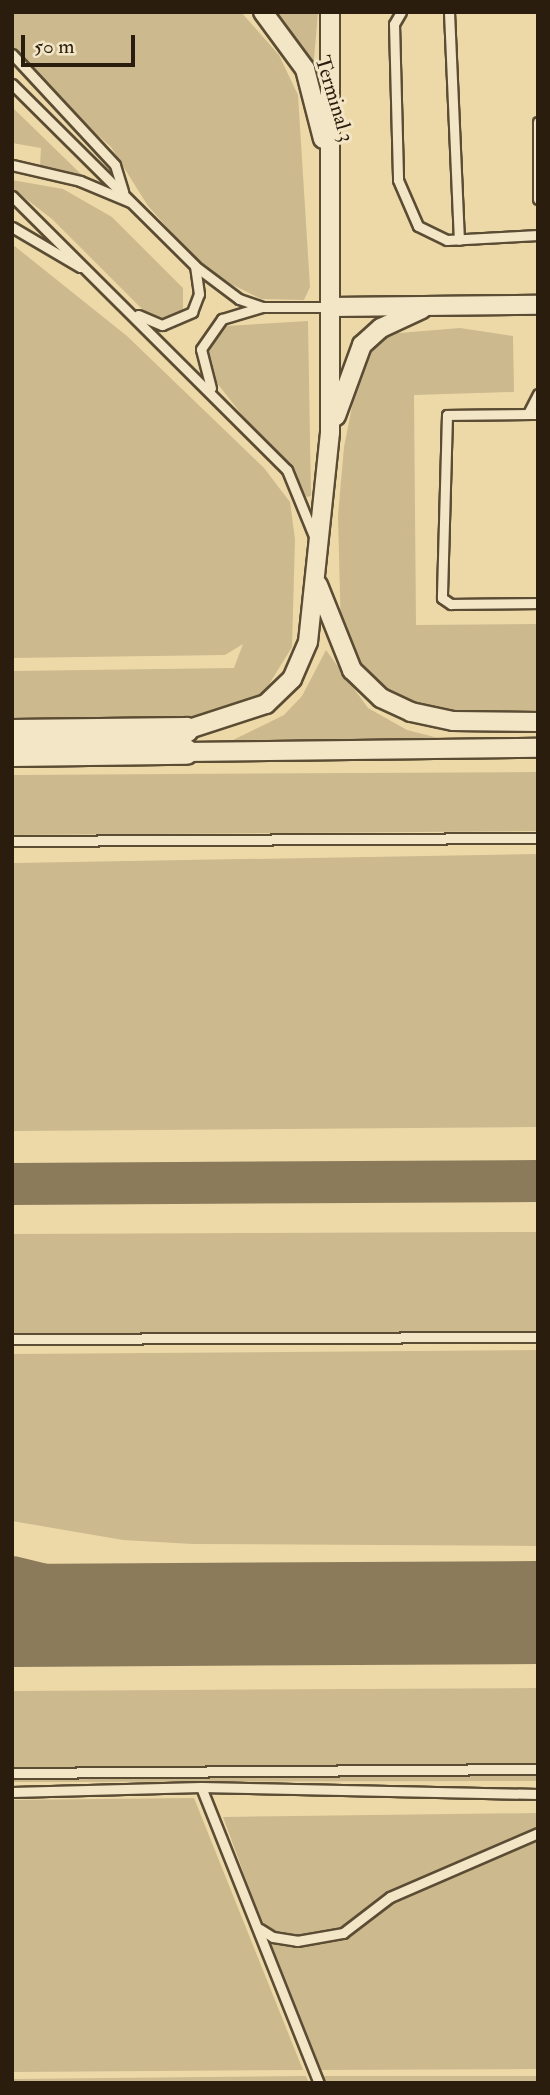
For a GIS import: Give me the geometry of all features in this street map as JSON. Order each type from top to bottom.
[{"type":"main road","points":[[12,732],[186,741]]},
{"type":"main road","points":[[12,754],[186,741]]},
{"type":"street","name":"Terminal 3","points":[[263,12],[304,69],[330,168]]},
{"type":"street","points":[[186,741],[247,714],[292,678],[308,642],[317,581],[330,432],[330,12]]},
{"type":"street","points":[[331,307],[538,304]]},
{"type":"street","points":[[330,432],[362,345],[381,328],[432,305]]},
{"type":"street","points":[[317,581],[342,652],[365,687],[381,698],[411,712],[453,721],[538,722]]},
{"type":"street","points":[[186,741],[538,748]]},
{"type":"lane","points":[[401,12],[394,24],[398,180],[418,226],[438,238],[459,240],[538,235]]},
{"type":"lane","points":[[449,12],[459,240]]},
{"type":"lane","points":[[12,54],[23,71],[115,164],[124,193]]},
{"type":"lane","points":[[12,69],[23,71]]},
{"type":"lane","points":[[12,84],[195,265],[239,299],[262,307]]},
{"type":"lane","points":[[538,122],[538,199]]},
{"type":"lane","points":[[12,165],[80,181],[135,204]]},
{"type":"lane","points":[[12,196],[213,393],[287,470],[318,551]]},
{"type":"lane","points":[[12,227],[92,274]]},
{"type":"lane","points":[[114,298],[149,322],[172,324],[197,304],[195,265]]},
{"type":"lane","points":[[213,393],[202,369],[204,340],[222,319],[262,307],[331,307]]},
{"type":"lane","points":[[538,394],[533,414],[447,415],[442,598],[451,604],[538,603]]},
{"type":"lane","points":[[12,841],[538,838]]},
{"type":"lane","points":[[12,1339],[538,1337]]},
{"type":"lane","points":[[12,1773],[538,1769]]},
{"type":"lane","points":[[201,1787],[319,2083]]},
{"type":"lane","points":[[12,1792],[201,1787],[538,1794]]},
{"type":"lane","points":[[259,1928],[273,1937],[298,1941],[343,1933],[390,1897],[538,1833]]},
{"type":"shaded area","points":[[12,12],[241,12],[279,55],[298,95],[310,287],[304,300],[261,299],[207,272],[148,206],[111,147],[12,58]]},
{"type":"shaded area","points":[[267,12],[318,12],[313,71]]},
{"type":"shaded area","points":[[12,107],[83,176],[40,166],[41,148],[12,143]]},
{"type":"shaded area","points":[[12,180],[63,189],[112,217],[183,288],[183,312],[162,322],[151,318],[52,219],[12,188]]},
{"type":"shaded area","points":[[12,244],[127,336],[264,468],[290,502],[295,539],[292,647],[265,691],[240,707],[179,720],[12,724],[12,671],[234,668],[243,644],[225,655],[12,658]]},
{"type":"shaded area","points":[[308,321],[311,496],[307,497],[213,378],[207,357],[212,339],[226,326]]},
{"type":"shaded area","points":[[460,328],[513,336],[514,392],[414,395],[416,625],[538,624],[538,718],[433,716],[371,688],[341,633],[338,516],[344,447],[364,346],[387,334]]},
{"type":"shaded area","points":[[326,650],[368,708],[407,730],[462,744],[188,746],[233,740],[284,715],[302,696]]},
{"type":"shaded area","points":[[538,772],[538,831],[12,835],[12,775]]},
{"type":"shaded area","points":[[538,854],[538,1127],[12,1131],[14,863]]},
{"type":"shaded area","points":[[538,1232],[538,1335],[12,1338],[12,1234]]},
{"type":"shaded area","points":[[538,1350],[538,1546],[193,1544],[123,1540],[12,1521],[12,1354]]},
{"type":"shaded area","points":[[538,1688],[538,1781],[12,1782],[12,1691]]},
{"type":"shaded area","points":[[194,1798],[303,2070],[12,2072],[12,1800]]},
{"type":"shaded area","points":[[538,1813],[538,2069],[316,2070],[223,1817]]},
{"type":"shaded area","points":[[306,2076],[309,2083],[12,2083],[12,2079]]},
{"type":"shaded area","points":[[318,2076],[538,2076],[538,2083],[321,2083]]},
{"type":"taxiway","points":[[12,1184],[538,1181]]},
{"type":"taxiway","points":[[12,1577],[165,1614]]},
{"type":"runway","points":[[12,1615],[538,1612]]}]
